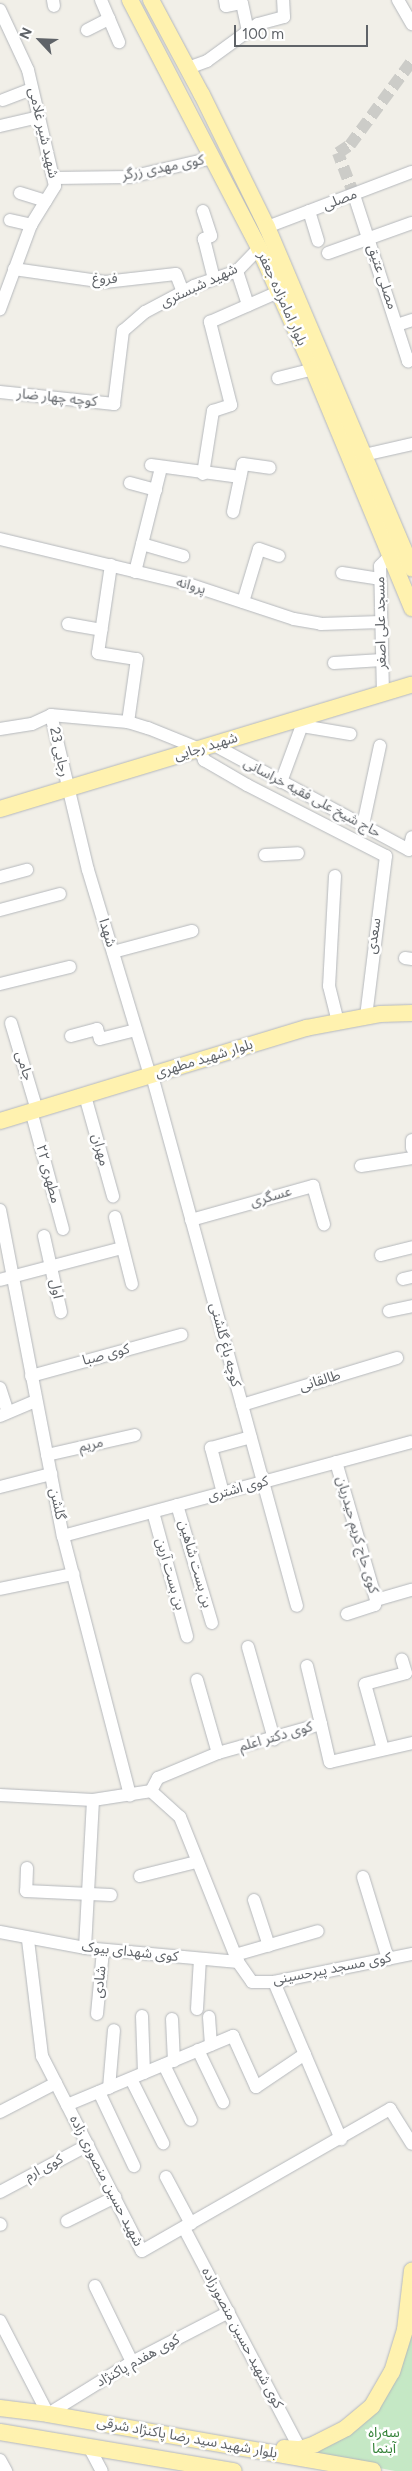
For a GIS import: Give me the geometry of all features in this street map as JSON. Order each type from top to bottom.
[{"type":"main road","name":"بلوار امامزاده جعفر","points":[[130,0],[259,248],[278,292],[304,332],[364,455],[412,569]]},
{"type":"main road","name":"بلوار امامزاده جعفر","points":[[151,0],[188,68],[267,227],[304,332],[313,369],[412,608]]},
{"type":"main road","name":"شهید رجایی","points":[[0,809],[207,747],[304,722],[412,685]]},
{"type":"main road","name":"بلوار شهید مطهری","points":[[0,1128],[35,1114],[338,1022],[366,1017],[412,1013]]},
{"type":"main road","name":"بلوار شهید مطهری","points":[[0,1121],[87,1103],[152,1079],[338,1030],[374,1022],[412,1020]]},
{"type":"main road","points":[[234,2446],[300,2449],[346,2428],[372,2406],[392,2372],[405,2330],[412,2270]]},
{"type":"main road","name":"بلوار شهید سید رضا پاکنژاد شرقی","points":[[0,2408],[48,2414],[373,2471]]},
{"type":"main road","name":"بلوار شهید سید رضا پاکنژاد شرقی","points":[[0,2432],[234,2471]]},
{"type":"street","points":[[101,0],[119,42]]},
{"type":"street","points":[[225,0],[226,6],[242,3],[248,32]]},
{"type":"street","points":[[188,68],[207,61],[258,24],[284,17],[283,0]]},
{"type":"street","points":[[398,0],[412,24]]},
{"type":"street","name":"شهید شیر غلامی","points":[[0,10],[5,33],[28,70],[55,186],[31,225],[0,309]]},
{"type":"street","points":[[87,30],[109,19]]},
{"type":"street","points":[[3,100],[32,89]]},
{"type":"street","points":[[0,126],[39,117]]},
{"type":"street","name":"کوی مهدی زرگر","points":[[54,178],[130,177],[212,158]]},
{"type":"street","name":"مصلی","points":[[267,227],[412,172]]},
{"type":"street","points":[[20,193],[46,201]]},
{"type":"street","name":"مصلی عتیق","points":[[354,194],[410,360]]},
{"type":"street","points":[[203,211],[211,236],[204,239],[214,279]]},
{"type":"street","points":[[309,211],[318,241]]},
{"type":"street","points":[[10,220],[31,225]]},
{"type":"street","points":[[328,253],[369,236],[412,223]]},
{"type":"street","name":"شهید شبستری","points":[[114,404],[123,332],[144,312],[183,292],[237,271],[259,248]]},
{"type":"street","name":"فروغ","points":[[14,269],[105,282],[176,274],[183,292]]},
{"type":"street","points":[[237,271],[248,305]]},
{"type":"street","points":[[203,474],[213,411],[231,406],[210,322],[278,292]]},
{"type":"street","points":[[397,325],[412,320]]},
{"type":"street","points":[[278,378],[313,369]]},
{"type":"street","name":"کوچه چهار ضار","points":[[0,392],[114,404]]},
{"type":"street","points":[[364,455],[412,444]]},
{"type":"street","points":[[233,512],[243,464],[270,468]]},
{"type":"street","points":[[135,572],[156,490],[156,467],[203,474],[240,476]]},
{"type":"street","points":[[130,483],[156,490]]},
{"type":"street","name":"پروانه","points":[[0,539],[111,565],[243,602],[294,619],[321,624],[381,622]]},
{"type":"street","points":[[142,544],[183,556]]},
{"type":"street","points":[[243,602],[259,549],[279,556]]},
{"type":"street","name":"مسجد علی اصغر","points":[[382,694],[380,566],[390,556]]},
{"type":"street","points":[[111,565],[98,653],[137,659],[128,722]]},
{"type":"street","points":[[342,573],[380,579]]},
{"type":"street","points":[[68,624],[101,630]]},
{"type":"street","points":[[334,663],[382,660]]},
{"type":"street","points":[[0,729],[32,724],[52,714],[128,722],[207,747]]},
{"type":"street","name":"رجایی 23","points":[[52,714],[67,789]]},
{"type":"street","points":[[281,782],[304,722],[350,734]]},
{"type":"street","points":[[363,825],[380,746]]},
{"type":"street","name":"حاج شیخ علی فقیه خراسانی","points":[[386,856],[247,785],[204,760],[207,747],[281,782],[410,850],[412,837]]},
{"type":"street","name":"شهدا","points":[[67,789],[113,952],[152,1079]]},
{"type":"street","points":[[265,855],[298,853]]},
{"type":"street","name":"سعدی","points":[[366,1017],[386,856]]},
{"type":"street","points":[[0,877],[26,870]]},
{"type":"street","points":[[335,876],[329,986],[338,1022]]},
{"type":"street","points":[[0,910],[60,894]]},
{"type":"street","points":[[113,952],[192,931]]},
{"type":"street","points":[[0,984],[70,967]]},
{"type":"street","name":"جامی","points":[[11,1024],[35,1114]]},
{"type":"street","points":[[70,1036],[97,1029],[100,1039],[136,1030]]},
{"type":"street","name":"کوچه باغ گلشنی","points":[[152,1079],[297,1606]]},
{"type":"street","name":"مهران","points":[[87,1103],[112,1196]]},
{"type":"street","name":"مطهری ۲۲","points":[[35,1114],[63,1229]]},
{"type":"street","points":[[412,1140],[412,1148]]},
{"type":"street","points":[[361,1166],[412,1158]]},
{"type":"street","name":"عسگری","points":[[191,1220],[313,1186],[324,1224]]},
{"type":"street","name":"گلشن","points":[[0,1210],[5,1278],[31,1376],[72,1574],[130,1795]]},
{"type":"street","points":[[115,1217],[132,1284]]},
{"type":"street","name":"اول","points":[[44,1236],[61,1312]]},
{"type":"street","points":[[381,1255],[412,1247]]},
{"type":"street","points":[[5,1278],[122,1248]]},
{"type":"street","points":[[389,1311],[412,1306]]},
{"type":"street","name":"کوی صبا","points":[[31,1376],[181,1335]]},
{"type":"street","name":"طالقانی","points":[[242,1405],[397,1358]]},
{"type":"street","points":[[0,1388],[4,1414],[36,1401]]},
{"type":"street","name":"مریم","points":[[47,1455],[135,1435]]},
{"type":"street","points":[[223,1493],[211,1448],[251,1437]]},
{"type":"street","name":"کوی اشتری","points":[[64,1536],[412,1442]]},
{"type":"street","name":"کوی حاج کریم حیدریان","points":[[336,1462],[376,1600],[412,1590]]},
{"type":"street","points":[[0,1487],[51,1474]]},
{"type":"street","name":"بن بست شاهین","points":[[178,1505],[212,1623]]},
{"type":"street","name":"بن بست آرین","points":[[153,1512],[188,1636]]},
{"type":"street","points":[[0,1588],[72,1574]]},
{"type":"street","points":[[347,1614],[375,1605],[376,1600]]},
{"type":"street","points":[[248,1647],[274,1739]]},
{"type":"street","points":[[383,1749],[366,1684],[406,1673],[402,1660]]},
{"type":"street","points":[[307,1666],[321,1724]]},
{"type":"street","points":[[197,1680],[218,1752]]},
{"type":"street","name":"کوی دکتر اعلم","points":[[151,1791],[158,1778],[218,1752],[274,1739],[321,1724],[330,1762],[412,1743]]},
{"type":"street","points":[[0,1795],[93,1800],[151,1791],[180,1817],[196,1862],[237,1959]]},
{"type":"street","points":[[85,1948],[93,1800]]},
{"type":"street","points":[[140,1876],[196,1862]]},
{"type":"street","points":[[27,1868],[26,1891],[111,1895]]},
{"type":"street","points":[[363,1877],[388,1959]]},
{"type":"street","points":[[254,1900],[269,1946]]},
{"type":"street","name":"کوی شهدای بیوک","points":[[0,1932],[28,1940],[85,1948],[200,1959],[237,1959],[269,1946],[318,1931]]},
{"type":"street","name":"شهید حسین منصوری زاده","points":[[28,1940],[42,2056],[142,2251],[341,2139],[390,2109],[412,2144]]},
{"type":"street","name":"شادی","points":[[96,2014],[103,1950]]},
{"type":"street","name":"کوی مسجد پیرحسینی","points":[[237,1959],[252,1982],[274,1982],[412,1954]]},
{"type":"street","points":[[197,2009],[200,1959]]},
{"type":"street","points":[[274,1982],[341,2139]]},
{"type":"street","points":[[142,2016],[144,2073]]},
{"type":"street","points":[[209,2017],[211,2045]]},
{"type":"street","points":[[172,2019],[169,2063],[192,2120]]},
{"type":"street","points":[[114,2030],[104,2090],[134,2166]]},
{"type":"street","points":[[67,2105],[233,2036],[256,2087],[305,2054]]},
{"type":"street","points":[[198,2050],[223,2102]]},
{"type":"street","points":[[131,2078],[163,2143]]},
{"type":"street","points":[[0,2112],[56,2083]]},
{"type":"street","name":"کوی ارم","points":[[2,2187],[88,2146]]},
{"type":"street","name":"کوی شهید حسین منصورزاده","points":[[166,2177],[187,2226],[300,2449]]},
{"type":"street","points":[[67,2221],[115,2197]]},
{"type":"street","points":[[95,2286],[132,2362]]},
{"type":"street","name":"کوی هفدم پاکنژاد","points":[[48,2414],[132,2362],[230,2312]]},
{"type":"street","points":[[0,2321],[48,2414]]},
{"type":"street","points":[[89,2447],[102,2471]]},
{"type":"street","points":[[0,2460],[6,2471]]},
{"type":"green space","name":"سه‌راه آبنما","points":[[412,2332],[412,2471],[395,2471],[312,2455],[354,2429]]},
{"type":"tunnel","points":[[354,195],[338,153],[350,145],[412,61]]}]
